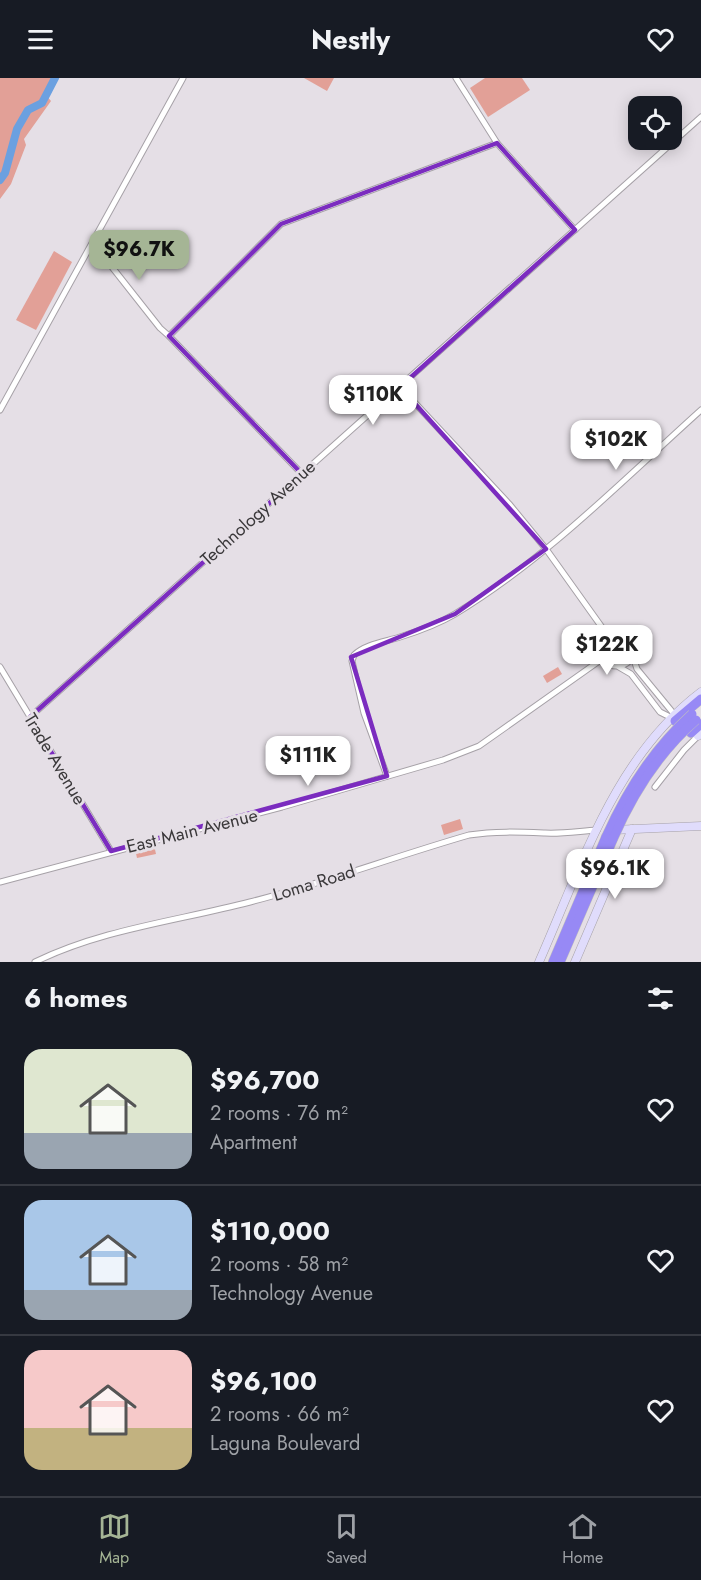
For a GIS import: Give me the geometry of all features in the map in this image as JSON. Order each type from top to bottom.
[{"type":"highway","points":[[674,717],[701,699]]},
{"type":"highway","points":[[553,962],[609,838],[633,796],[670,745],[697,726],[701,706]]},
{"type":"highway","points":[[560,962],[609,838]]},
{"type":"main road","points":[[539,962],[597,830],[624,776],[646,745],[701,692]]},
{"type":"main road","points":[[674,717],[697,726]]},
{"type":"main road","points":[[597,830],[701,826]]},
{"type":"main road","points":[[575,962],[632,829]]},
{"type":"street","points":[[0,410],[183,78]]},
{"type":"street","points":[[456,78],[496,143],[575,231]]},
{"type":"street","name":"Technology Avenue","points":[[30,717],[701,117]]},
{"type":"street","points":[[169,336],[281,224],[496,143]]},
{"type":"street","points":[[93,243],[160,328],[302,474]]},
{"type":"street","points":[[400,387],[510,505],[546,549],[606,633]]},
{"type":"street","points":[[387,776],[364,713],[352,661],[354,655],[368,646],[431,626],[455,614],[546,549],[701,410]]},
{"type":"street","points":[[618,630],[627,633],[633,639],[635,645],[633,657],[637,669],[674,717],[660,712],[631,674],[609,665],[602,659],[598,651],[606,633],[618,630]]},
{"type":"street","points":[[617,667],[633,657]]},
{"type":"street","name":"East Main Avenue","points":[[0,882],[215,825],[443,760],[479,746],[602,659]]},
{"type":"street","name":"Trade Avenue","points":[[0,667],[111,851]]},
{"type":"street","points":[[655,787],[684,750],[697,726]]},
{"type":"street","name":"Loma Road","points":[[35,962],[63,948],[108,934],[274,896],[469,836],[488,832],[524,831],[547,834],[597,830]]},
{"type":"highlighted area","points":[[497,143],[575,230],[400,387],[546,549],[455,614],[351,657],[387,776],[111,851],[30,717],[302,474],[169,336],[281,224]]},
{"type":"shaded area","points":[[0,78],[55,78],[46,95],[51,101],[24,139],[26,145],[11,184],[0,199]]},
{"type":"shaded area","points":[[304,78],[334,78],[327,91]]},
{"type":"shaded area","points":[[485,78],[522,78],[530,90],[488,117],[470,88]]},
{"type":"shaded area","points":[[54,251],[72,262],[36,330],[16,320]]},
{"type":"shaded area","points":[[616,635],[626,638],[629,648],[626,658],[616,661],[606,658],[603,648],[606,638]]},
{"type":"shaded area","points":[[558,667],[562,674],[547,683],[543,676]]},
{"type":"shaded area","points":[[460,819],[463,829],[444,835],[441,825]]},
{"type":"shaded area","points":[[154,845],[156,854],[137,858],[135,849]]},
{"type":"waterway","points":[[0,180],[5,173],[17,129],[28,110],[42,103],[55,78]]}]
